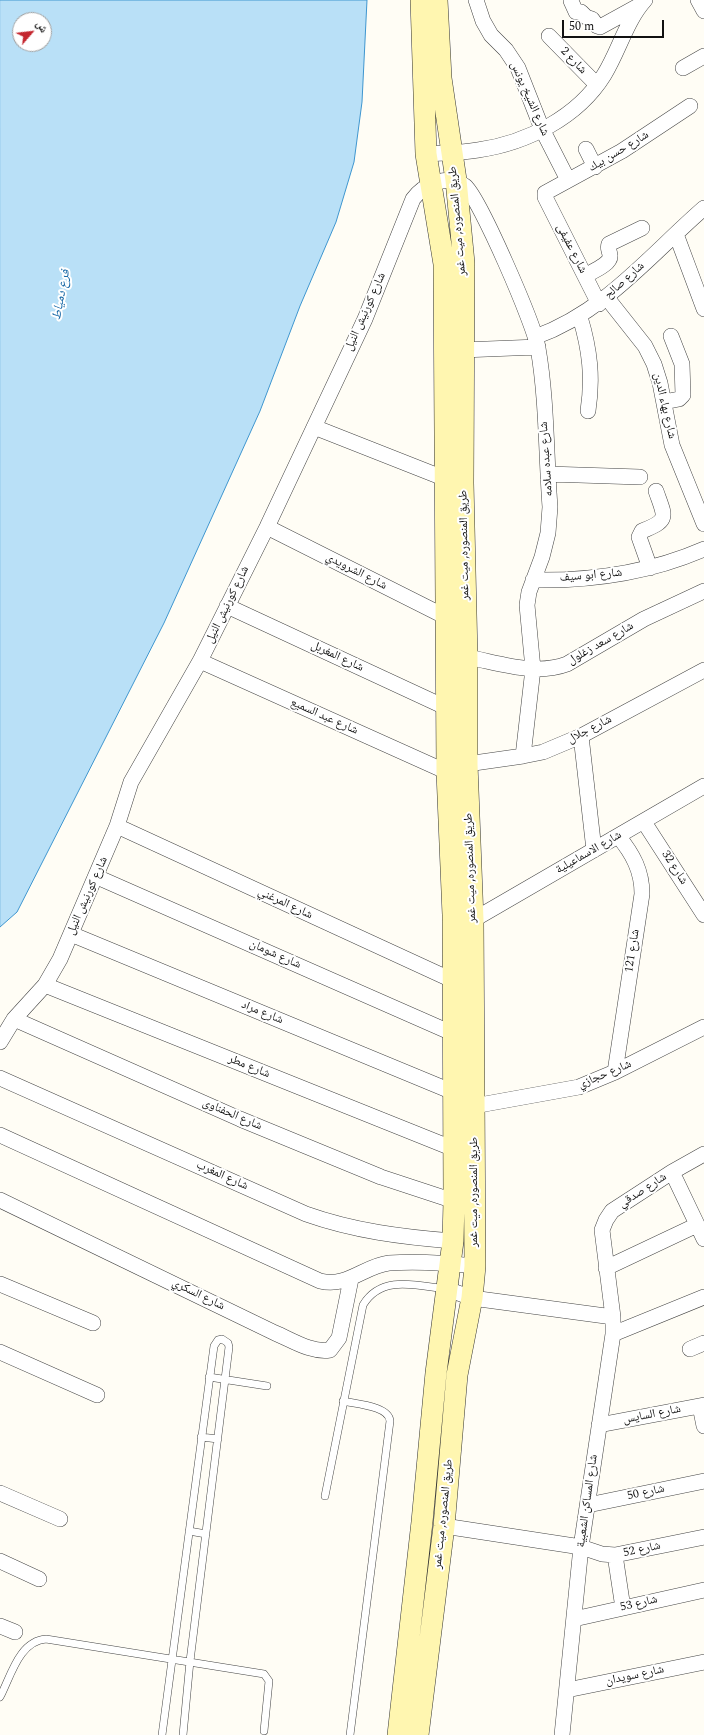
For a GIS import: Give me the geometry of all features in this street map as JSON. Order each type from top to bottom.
[{"type":"main road","name":"طريق المنصوره, ميت غمر","points":[[418,1735],[444,1526],[457,1375],[472,1298],[475,1266],[473,920],[467,764],[467,657],[462,350],[464,262],[456,180],[450,152],[441,78],[436,1]]},
{"type":"main road","name":"طريق المنصوره, ميت غمر","points":[[398,1735],[422,1522],[436,1373],[453,1241],[454,1201],[454,981],[447,772],[444,264],[426,154],[436,1]]},
{"type":"street","name":"شارع الشيخ يونس","points":[[476,0],[483,21],[491,35],[506,50],[518,68],[542,129],[568,180]]},
{"type":"street","points":[[698,0],[704,11]]},
{"type":"street","points":[[571,1],[576,12],[581,12],[586,17],[592,19],[596,26],[600,27],[643,2]]},
{"type":"street","points":[[426,154],[478,150],[498,146],[542,129],[559,120],[587,98],[605,74],[643,2]]},
{"type":"street","name":"شارع 2","points":[[549,36],[596,85]]},
{"type":"street","points":[[682,68],[704,56]]},
{"type":"street","name":"شارع حسن بيك","points":[[546,193],[657,130],[690,106]]},
{"type":"street","points":[[586,149],[595,166]]},
{"type":"street","points":[[430,184],[456,180]]},
{"type":"street","name":"شارع عبده سلامه","points":[[456,180],[465,185],[477,201],[537,342],[550,507],[548,533],[542,557],[533,580],[528,605],[533,669],[523,756]]},
{"type":"street","name":"شارع كورنيش النيل","points":[[0,1042],[14,1019],[45,985],[60,959],[97,877],[117,826],[131,782],[200,661],[267,527],[365,318],[413,200],[422,188],[430,184]]},
{"type":"street","name":"شارع عفيفى","points":[[546,193],[545,197],[585,276],[603,301]]},
{"type":"street","name":"شارع صالح","points":[[462,350],[537,342],[558,328],[580,317],[603,301],[704,208]]},
{"type":"street","points":[[585,276],[609,261],[610,257],[608,249],[610,244],[642,228]]},
{"type":"street","points":[[676,234],[704,309]]},
{"type":"street","name":"شارع بهاء الدين","points":[[603,301],[644,346],[654,364],[660,383],[672,444],[704,524]]},
{"type":"street","points":[[580,317],[587,340],[591,364],[591,388],[588,412]]},
{"type":"street","points":[[664,402],[679,399],[683,395],[682,364],[671,336]]},
{"type":"street","points":[[314,427],[446,479]]},
{"type":"street","points":[[548,474],[640,477]]},
{"type":"street","points":[[650,568],[639,537],[642,531],[656,525],[662,520],[663,512],[656,491]]},
{"type":"street","name":"شارع الشرويدي","points":[[267,527],[446,617]]},
{"type":"street","name":"شارع ابو سيف","points":[[533,580],[592,578],[650,568],[704,549]]},
{"type":"street","name":"شارع سعد زغلول","points":[[467,657],[533,669],[556,668],[567,664],[644,619],[704,591]]},
{"type":"street","name":"شارع المغربل","points":[[227,606],[447,708]]},
{"type":"street","name":"شارع عبد السميع","points":[[200,661],[447,772]]},
{"type":"street","name":"شارع جلال","points":[[467,764],[543,752],[581,736],[704,670]]},
{"type":"street","points":[[581,736],[594,850]]},
{"type":"street","name":"شارع الاسماعيلية","points":[[473,920],[704,786]]},
{"type":"street","name":"شارع 32","points":[[644,822],[703,910]]},
{"type":"street","name":"شارع المرغني","points":[[117,826],[454,981]]},
{"type":"street","name":"شارع 121","points":[[615,1072],[642,894],[642,881],[639,869],[631,852],[618,836]]},
{"type":"street","name":"شارع شومان","points":[[97,877],[454,1034]]},
{"type":"street","name":"شارع مراد","points":[[71,934],[453,1092]]},
{"type":"street","name":"شارع مطر","points":[[45,985],[454,1149]]},
{"type":"street","name":"شارع الحفناوى","points":[[14,1019],[240,1119],[329,1156],[381,1177],[454,1201]]},
{"type":"street","name":"شارع حجازي","points":[[474,1106],[561,1092],[585,1085],[615,1072],[704,1026]]},
{"type":"street","name":"شارع المغرب","points":[[0,1078],[319,1218],[372,1232],[412,1238],[453,1241]]},
{"type":"street","points":[[0,1134],[320,1281],[330,1284],[351,1279],[376,1266],[389,1263],[475,1266]]},
{"type":"street","name":"شارع صدقي","points":[[606,1268],[602,1230],[612,1211],[672,1172],[704,1154]]},
{"type":"street","points":[[672,1172],[704,1238]]},
{"type":"street","name":"شارع السكري","points":[[0,1200],[308,1348],[322,1351],[330,1350],[339,1338],[351,1279]]},
{"type":"street","points":[[606,1268],[697,1225]]},
{"type":"street","name":"شارع المساكن الشعبية","points":[[562,1735],[581,1547],[613,1334],[606,1268]]},
{"type":"street","points":[[0,1284],[93,1323]]},
{"type":"street","points":[[447,1289],[472,1298],[612,1317]]},
{"type":"street","points":[[613,1334],[704,1297]]},
{"type":"street","points":[[690,1349],[704,1343]]},
{"type":"street","points":[[0,1352],[97,1395]]},
{"type":"street","points":[[702,1405],[704,1426]]},
{"type":"street","name":"شارع السايس","points":[[599,1426],[702,1405]]},
{"type":"street","name":"شارع 50","points":[[588,1505],[704,1481]]},
{"type":"street","points":[[0,1493],[60,1519]]},
{"type":"street","name":"شارع 52","points":[[444,1526],[581,1547],[602,1554],[615,1555],[704,1537]]},
{"type":"street","points":[[615,1555],[623,1608]]},
{"type":"street","points":[[0,1561],[39,1579]]},
{"type":"street","name":"شارع 53","points":[[574,1619],[704,1590]]},
{"type":"street","points":[[0,1626],[15,1632]]},
{"type":"street","name":"شارع سويدان","points":[[567,1690],[704,1662]]},
{"type":"lane","points":[[325,1496],[360,1314],[367,1298],[381,1287],[389,1284],[447,1289]]},
{"type":"lane","points":[[162,1735],[209,1377],[214,1346],[218,1340],[222,1339],[228,1343],[229,1346],[190,1661],[183,1735]]},
{"type":"lane","points":[[209,1377],[268,1386]]},
{"type":"lane","points":[[343,1401],[383,1410],[388,1414],[390,1421],[350,1735]]},
{"type":"lane","points":[[201,1436],[218,1439]]},
{"type":"lane","points":[[189,1531],[206,1534]]},
{"type":"lane","points":[[0,1697],[22,1652],[26,1647],[37,1640],[46,1638],[264,1674],[270,1681],[264,1731]]},
{"type":"water","name":"فرع دمياط","points":[[0,0],[367,0],[362,102],[354,162],[336,222],[300,306],[260,411],[164,623],[17,912],[0,927]]}]
